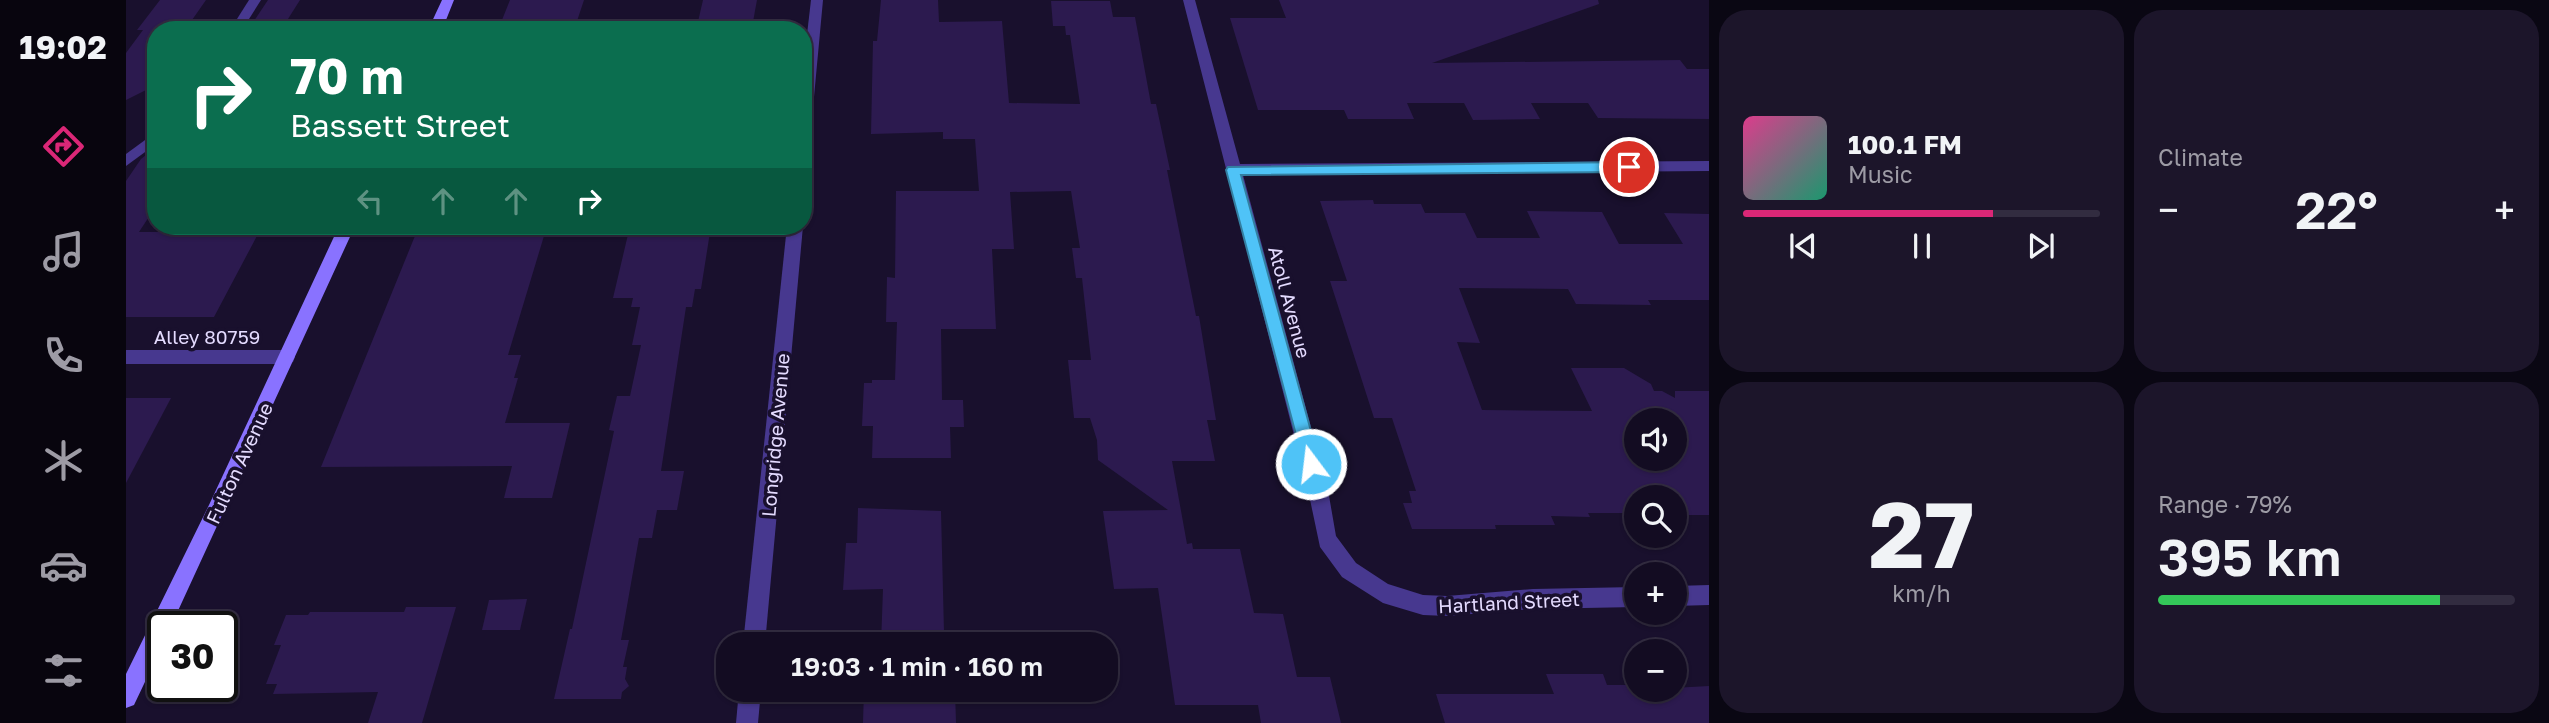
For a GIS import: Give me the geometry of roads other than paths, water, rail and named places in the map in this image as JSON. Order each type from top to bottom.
[{"type":"street","points":[[439,21],[448,0]]},
{"type":"street","points":[[812,50],[817,0]]},
{"type":"street","name":"Atoll Avenue","points":[[1189,0],[1318,490],[1327,540],[1349,570],[1383,593]]},
{"type":"street","points":[[1233,170],[1709,166]]},
{"type":"street","name":"Fulton Avenue","points":[[126,697],[288,357],[343,235]]},
{"type":"street","name":"Longridge Avenue","points":[[755,632],[794,235]]},
{"type":"street","name":"Hartland Street","points":[[1383,593],[1423,605],[1447,606],[1533,599],[1624,597]]},
{"type":"street","points":[[1687,596],[1709,595]]},
{"type":"street","points":[[747,723],[749,702]]},
{"type":"lane","points":[[242,21],[255,0]]},
{"type":"lane","points":[[126,161],[147,144]]},
{"type":"lane","name":"Alley 80759","points":[[126,357],[288,357]]}]
